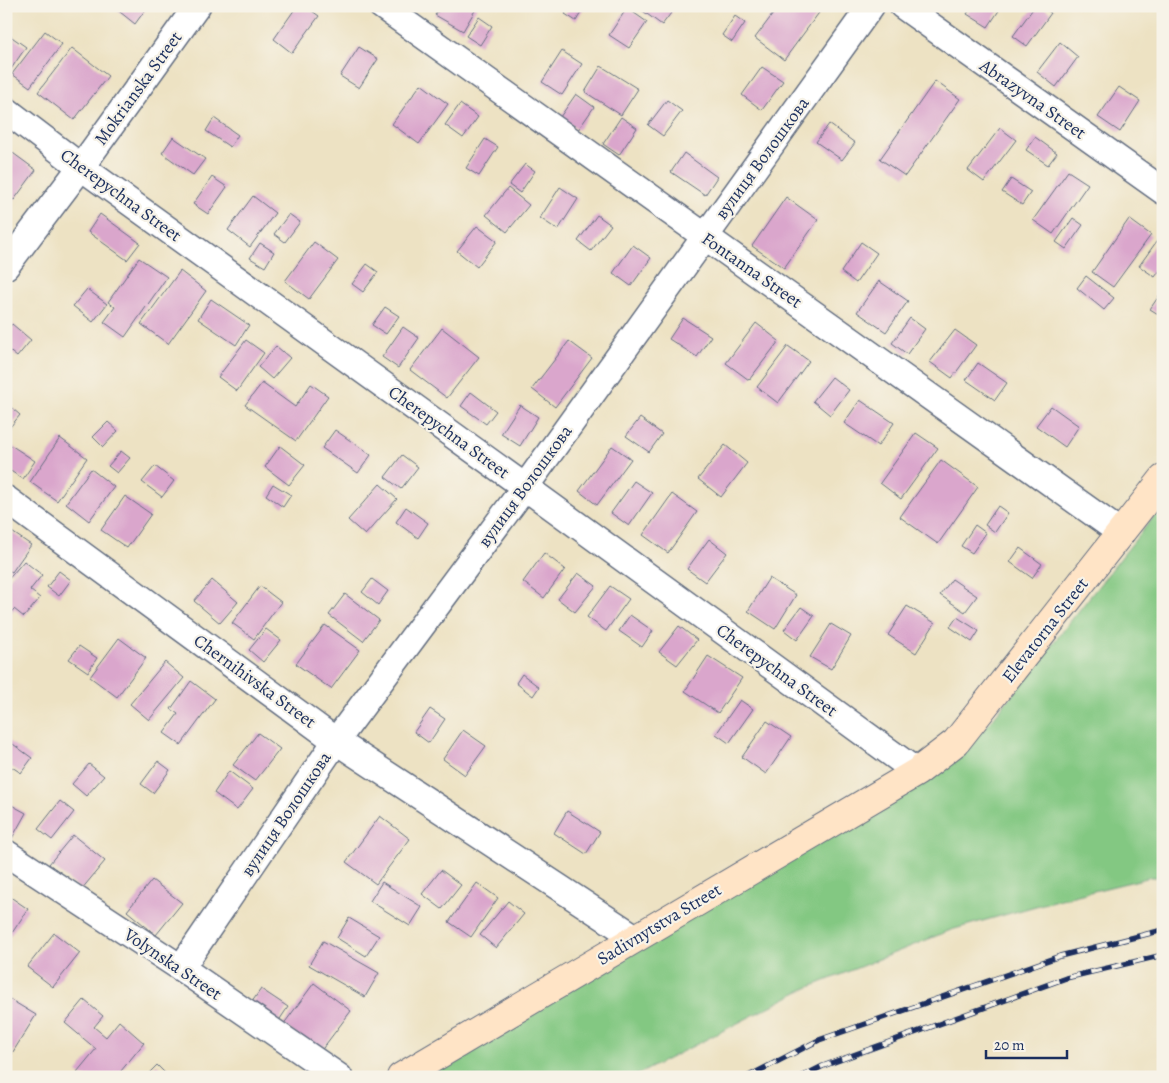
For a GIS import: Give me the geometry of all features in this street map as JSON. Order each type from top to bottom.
[{"type":"street","name":"Mokrianska Street","points":[[6,266],[81,167],[196,6]]},
{"type":"street","name":"Fontanna Street","points":[[382,6],[1122,533]]},
{"type":"street","name":"вулиця Волошкова","points":[[181,968],[336,741],[525,487],[871,6]]},
{"type":"street","name":"Abrazyvna Street","points":[[903,6],[1163,191]]},
{"type":"street","name":"Cherepychna Street","points":[[6,110],[81,167],[917,772]]},
{"type":"street","name":"Elevatorna Street","points":[[917,772],[956,742],[1163,479]]},
{"type":"street","name":"Chernihivska Street","points":[[6,499],[336,741],[636,938]]},
{"type":"street","name":"Sadivnytstva Street","points":[[401,1077],[917,772]]},
{"type":"street","name":"Volynska Street","points":[[6,853],[181,968],[339,1077]]},
{"type":"green space","points":[[1163,505],[1163,877],[1151,877],[1057,900],[951,930],[800,991],[633,1077],[423,1077],[948,762],[991,721]]},
{"type":"building","points":[[117,6],[148,6],[135,24],[115,8]]},
{"type":"building","points":[[297,6],[305,6],[319,16],[292,53],[274,39]]},
{"type":"building","points":[[441,6],[477,7],[463,31],[435,15]]},
{"type":"building","points":[[570,6],[585,6],[576,21],[565,14]]},
{"type":"building","points":[[636,6],[671,6],[674,9],[662,25]]},
{"type":"building","points":[[779,6],[816,6],[821,10],[784,60],[755,38]]},
{"type":"building","points":[[972,6],[1002,6],[988,27],[967,14]]},
{"type":"building","points":[[1035,6],[1041,6],[1051,13],[1027,46],[1013,36]]},
{"type":"building","points":[[627,8],[647,22],[629,48],[609,35]]},
{"type":"building","points":[[735,16],[745,23],[732,42],[722,35]]},
{"type":"building","points":[[479,17],[492,26],[480,45],[466,36]]},
{"type":"building","points":[[45,31],[62,44],[30,87],[12,74]]},
{"type":"building","points":[[6,33],[26,47],[11,69],[6,66]]},
{"type":"building","points":[[1060,42],[1078,57],[1056,87],[1037,72]]},
{"type":"building","points":[[359,47],[378,59],[359,88],[340,76]]},
{"type":"building","points":[[72,48],[108,76],[74,120],[38,92]]},
{"type":"building","points":[[562,51],[582,64],[562,95],[542,82]]},
{"type":"building","points":[[601,66],[638,89],[621,115],[585,92]]},
{"type":"building","points":[[762,67],[783,81],[762,110],[742,95]]},
{"type":"building","points":[[935,81],[960,99],[905,176],[880,159]]},
{"type":"building","points":[[421,84],[448,104],[419,144],[392,124]]},
{"type":"building","points":[[1119,87],[1140,101],[1120,132],[1098,117]]},
{"type":"building","points":[[576,94],[594,107],[578,130],[560,117]]},
{"type":"building","points":[[667,100],[682,111],[663,136],[648,125]]},
{"type":"building","points":[[460,104],[478,117],[463,138],[445,125]]},
{"type":"building","points":[[621,117],[637,128],[619,155],[603,144]]},
{"type":"building","points":[[214,118],[238,135],[230,147],[206,131]]},
{"type":"building","points":[[829,124],[855,143],[842,160],[816,142]]},
{"type":"building","points":[[1000,128],[1016,140],[984,182],[968,170]]},
{"type":"building","points":[[173,137],[205,159],[193,175],[162,153]]},
{"type":"building","points":[[1035,137],[1057,153],[1048,165],[1026,150]]},
{"type":"building","points":[[485,139],[498,147],[479,176],[466,168]]},
{"type":"building","points":[[6,148],[36,170],[14,200],[6,195]]},
{"type":"building","points":[[684,153],[717,177],[705,195],[671,172]]},
{"type":"building","points":[[525,164],[535,171],[520,193],[509,185]]},
{"type":"building","points":[[1068,171],[1088,184],[1053,234],[1033,220]]},
{"type":"building","points":[[212,177],[227,187],[208,214],[193,204]]},
{"type":"building","points":[[1011,179],[1031,192],[1022,205],[1002,192]]},
{"type":"building","points":[[560,187],[578,199],[558,230],[540,218]]},
{"type":"building","points":[[508,188],[529,205],[507,232],[486,215]]},
{"type":"building","points":[[253,196],[275,213],[250,247],[228,230]]},
{"type":"building","points":[[786,197],[818,220],[784,268],[752,246]]},
{"type":"building","points":[[100,214],[140,243],[127,260],[88,232]]},
{"type":"building","points":[[289,214],[300,222],[285,242],[274,234]]},
{"type":"building","points":[[597,215],[611,225],[591,251],[578,241]]},
{"type":"building","points":[[1073,218],[1083,225],[1066,249],[1056,242]]},
{"type":"building","points":[[1129,219],[1151,235],[1113,287],[1092,272]]},
{"type":"building","points":[[477,226],[497,241],[477,267],[457,251]]},
{"type":"building","points":[[1159,238],[1163,241],[1163,266],[1155,277],[1139,266]]},
{"type":"building","points":[[314,242],[338,260],[309,299],[285,281]]},
{"type":"building","points":[[861,242],[877,253],[856,283],[841,272]]},
{"type":"building","points":[[260,243],[274,252],[265,267],[250,258]]},
{"type":"building","points":[[633,245],[651,258],[631,286],[613,273]]},
{"type":"building","points":[[139,258],[167,277],[125,337],[104,322],[115,307],[108,302]]},
{"type":"building","points":[[367,264],[378,272],[363,292],[352,284]]},
{"type":"building","points":[[180,271],[206,291],[168,344],[141,324]]},
{"type":"building","points":[[1086,276],[1114,298],[1104,310],[1077,288]]},
{"type":"building","points":[[879,281],[908,301],[886,332],[857,312]]},
{"type":"building","points":[[87,289],[107,304],[93,322],[73,306]]},
{"type":"building","points":[[1163,290],[1163,317],[1150,309]]},
{"type":"building","points":[[211,299],[249,325],[236,345],[198,319]]},
{"type":"building","points":[[385,307],[399,316],[386,334],[372,325]]},
{"type":"building","points":[[683,318],[711,336],[697,357],[669,339]]},
{"type":"building","points":[[910,318],[925,329],[907,354],[892,343]]},
{"type":"building","points":[[756,323],[779,341],[749,380],[726,363]]},
{"type":"building","points":[[12,324],[31,340],[17,357],[6,348],[6,331]]},
{"type":"building","points":[[403,327],[419,338],[398,368],[382,357]]},
{"type":"building","points":[[442,328],[479,357],[447,398],[410,370]]},
{"type":"building","points":[[955,330],[976,345],[952,378],[930,362]]},
{"type":"building","points":[[246,340],[264,353],[237,391],[218,377]]},
{"type":"building","points":[[569,341],[592,358],[555,407],[532,389]]},
{"type":"building","points":[[276,346],[290,358],[272,379],[258,367]]},
{"type":"building","points":[[788,346],[809,361],[778,403],[757,387]]},
{"type":"building","points":[[978,363],[1007,383],[995,400],[966,380]]},
{"type":"building","points":[[832,377],[849,390],[830,415],[813,401]]},
{"type":"building","points":[[262,383],[295,407],[311,384],[328,396],[296,441],[245,405]]},
{"type":"building","points":[[471,392],[496,411],[486,424],[461,406]]},
{"type":"building","points":[[860,400],[894,423],[878,446],[844,423]]},
{"type":"building","points":[[6,403],[20,415],[6,432]]},
{"type":"building","points":[[520,405],[538,417],[520,446],[501,434]]},
{"type":"building","points":[[1051,406],[1079,426],[1065,447],[1036,426]]},
{"type":"building","points":[[640,418],[662,434],[649,452],[626,436]]},
{"type":"building","points":[[108,422],[118,431],[103,447],[93,437]]},
{"type":"building","points":[[335,430],[371,455],[358,473],[322,448]]},
{"type":"building","points":[[916,433],[938,448],[901,499],[880,483]]},
{"type":"building","points":[[60,438],[87,458],[57,501],[30,482]]},
{"type":"building","points":[[6,442],[35,461],[23,479],[6,468]]},
{"type":"building","points":[[725,445],[747,463],[721,497],[698,479]]},
{"type":"building","points":[[280,446],[305,465],[289,485],[265,467]]},
{"type":"building","points":[[612,446],[631,459],[597,505],[579,491]]},
{"type":"building","points":[[121,451],[130,458],[117,473],[108,466]]},
{"type":"building","points":[[402,455],[418,467],[401,489],[385,477]]},
{"type":"building","points":[[941,460],[978,487],[938,544],[900,517]]},
{"type":"building","points":[[155,466],[174,481],[162,497],[142,482]]},
{"type":"building","points":[[91,469],[114,487],[89,521],[66,503]]},
{"type":"building","points":[[634,481],[652,493],[629,526],[611,513]]},
{"type":"building","points":[[273,484],[291,495],[283,507],[266,495]]},
{"type":"building","points":[[380,484],[397,499],[365,535],[348,520]]},
{"type":"building","points":[[672,494],[697,512],[668,553],[643,535]]},
{"type":"building","points":[[125,496],[151,514],[127,548],[101,530]]},
{"type":"building","points":[[998,506],[1008,513],[995,532],[985,525]]},
{"type":"building","points":[[406,507],[428,523],[418,538],[396,522]]},
{"type":"building","points":[[975,525],[986,533],[972,553],[961,546]]},
{"type":"building","points":[[6,528],[31,545],[12,572],[6,569]]},
{"type":"building","points":[[709,539],[727,553],[705,582],[687,569]]},
{"type":"building","points":[[1020,548],[1042,564],[1032,578],[1010,562]]},
{"type":"building","points":[[544,553],[565,569],[544,598],[523,582]]},
{"type":"building","points":[[24,561],[42,575],[30,590],[40,598],[24,617],[14,609],[6,618],[6,582]]},
{"type":"building","points":[[59,571],[71,580],[59,596],[47,587]]},
{"type":"building","points":[[578,573],[596,586],[575,612],[558,599]]},
{"type":"building","points":[[769,578],[796,595],[775,629],[748,611]]},
{"type":"building","points":[[372,579],[388,591],[378,605],[362,592]]},
{"type":"building","points":[[952,579],[977,596],[965,612],[940,595]]},
{"type":"building","points":[[212,580],[238,602],[220,623],[194,601]]},
{"type":"building","points":[[260,586],[281,602],[254,639],[232,623]]},
{"type":"building","points":[[610,586],[629,599],[606,631],[587,617]]},
{"type":"building","points":[[345,594],[379,620],[363,641],[329,615]]},
{"type":"building","points":[[907,606],[935,623],[916,653],[888,635]]},
{"type":"building","points":[[801,607],[814,616],[797,640],[784,630]]},
{"type":"building","points":[[630,615],[653,631],[642,647],[619,631]]},
{"type":"building","points":[[957,617],[979,631],[972,642],[950,627]]},
{"type":"building","points":[[831,624],[851,636],[831,669],[810,657]]},
{"type":"building","points":[[325,625],[360,650],[331,689],[296,664]]},
{"type":"building","points":[[679,626],[697,640],[677,665],[659,652]]},
{"type":"building","points":[[266,629],[281,640],[263,662],[249,650]]},
{"type":"building","points":[[119,638],[146,658],[117,697],[90,677]]},
{"type":"building","points":[[79,646],[97,658],[88,672],[69,659]]},
{"type":"building","points":[[708,656],[742,678],[718,713],[685,691]]},
{"type":"building","points":[[165,662],[184,678],[149,720],[130,704]]},
{"type":"building","points":[[522,674],[539,687],[533,696],[516,683]]},
{"type":"building","points":[[191,681],[215,699],[181,745],[164,733],[178,714],[171,709]]},
{"type":"building","points":[[740,700],[753,709],[729,743],[716,734]]},
{"type":"building","points":[[430,709],[445,719],[429,743],[414,732]]},
{"type":"building","points":[[767,721],[791,737],[766,774],[742,757]]},
{"type":"building","points":[[463,730],[486,746],[465,775],[443,759]]},
{"type":"building","points":[[258,733],[280,749],[255,781],[233,765]]},
{"type":"building","points":[[6,739],[32,758],[21,773],[12,767],[6,775]]},
{"type":"building","points":[[158,761],[170,770],[153,793],[141,784]]},
{"type":"building","points":[[89,764],[104,776],[86,796],[72,784]]},
{"type":"building","points":[[229,771],[253,789],[237,810],[214,793]]},
{"type":"building","points":[[60,801],[74,812],[52,840],[38,829]]},
{"type":"building","points":[[6,802],[26,813],[11,840],[6,837]]},
{"type":"building","points":[[567,811],[600,832],[586,854],[554,833]]},
{"type":"building","points":[[380,816],[410,839],[376,884],[346,862]]},
{"type":"building","points":[[73,835],[105,861],[81,890],[49,864]]},
{"type":"building","points":[[441,870],[461,885],[442,909],[422,894]]},
{"type":"building","points":[[152,880],[182,903],[156,935],[127,911]]},
{"type":"building","points":[[382,882],[422,907],[410,926],[370,901]]},
{"type":"building","points":[[477,883],[498,898],[471,937],[449,922]]},
{"type":"building","points":[[6,894],[28,909],[10,936],[6,933]]},
{"type":"building","points":[[508,901],[524,914],[496,948],[480,935]]},
{"type":"building","points":[[349,918],[379,936],[366,956],[337,938]]},
{"type":"building","points":[[54,933],[80,953],[53,987],[27,967]]},
{"type":"building","points":[[323,941],[379,973],[365,997],[309,965]]},
{"type":"building","points":[[314,983],[351,1011],[320,1052],[283,1025]]},
{"type":"building","points":[[261,989],[288,1007],[276,1025],[249,1006]]},
{"type":"building","points":[[6,997],[36,1015],[11,1055],[6,1052]]},
{"type":"building","points":[[84,1000],[103,1016],[94,1027],[106,1037],[119,1021],[144,1043],[116,1077],[83,1077],[77,1072],[96,1049],[65,1023]]},
{"type":"building","points":[[157,1065],[169,1077],[145,1077]]},
{"type":"railway","points":[[747,1077],[819,1040],[1060,956],[1163,930]]},
{"type":"railway","points":[[801,1077],[823,1066],[1066,978],[1163,955]]}]
